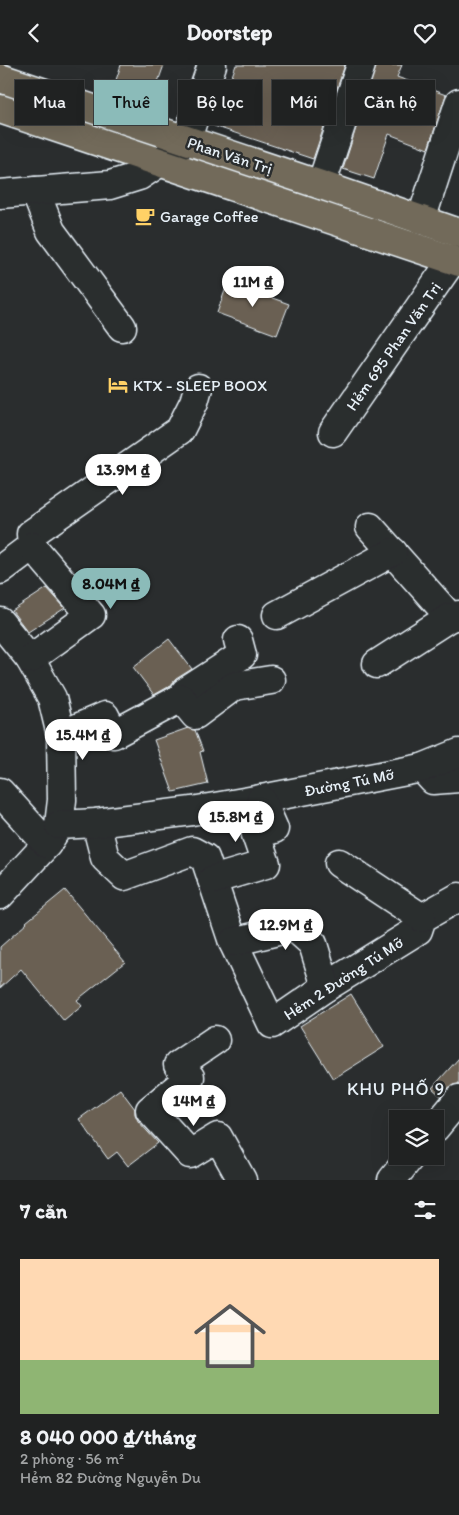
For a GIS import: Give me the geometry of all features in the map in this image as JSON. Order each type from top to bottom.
[{"type":"main road","name":"Phan Văn Trị","points":[[0,78],[322,185],[459,233]]},
{"type":"main road","name":"Phan Văn Trị","points":[[0,109],[456,261]]},
{"type":"street","points":[[0,194],[110,185],[139,176],[186,141],[212,65]]},
{"type":"street","points":[[322,185],[361,65]]},
{"type":"street","points":[[421,220],[459,103]]},
{"type":"street","points":[[35,191],[51,231],[122,327]]},
{"type":"street","name":"Hẻm 695 Phan Văn Trị","points":[[333,432],[456,261]]},
{"type":"street","points":[[30,659],[91,615],[32,545],[31,534],[180,430],[194,402],[198,388]]},
{"type":"street","points":[[370,527],[455,616],[377,664]]},
{"type":"street","points":[[0,570],[32,545]]},
{"type":"street","points":[[277,615],[392,552]]},
{"type":"street","points":[[0,622],[30,659],[52,698],[61,735],[62,800],[53,834],[0,895]]},
{"type":"street","points":[[61,735],[105,716],[114,734],[181,698],[185,692],[242,655],[238,640]]},
{"type":"street","points":[[181,698],[195,715],[234,687],[271,680]]},
{"type":"street","name":"Đường Tú Mỡ","points":[[53,834],[96,823],[192,811],[422,768],[459,753]]},
{"type":"street","points":[[422,768],[432,780],[459,778]]},
{"type":"street","points":[[0,792],[53,834]]},
{"type":"street","points":[[212,880],[266,864],[256,835],[274,829],[261,799]]},
{"type":"street","name":"Hẻm 2 Đường Tú Mỡ","points":[[96,823],[106,858],[124,876],[192,851],[205,858],[232,942],[272,1025],[326,987],[418,930],[422,918],[459,897]]},
{"type":"street","points":[[339,863],[422,918]]},
{"type":"street","points":[[232,942],[294,927],[313,944],[326,987]]},
{"type":"street","points":[[215,1040],[178,1065],[190,1077],[150,1110],[190,1154],[218,1137],[242,1180]]},
{"type":"street","points":[[444,1117],[459,1099]]},
{"type":"street","points":[[392,1180],[404,1165]]},
{"type":"building","points":[[121,65],[164,65],[159,80],[116,80]]},
{"type":"building","points":[[236,65],[345,65],[336,91],[336,80],[272,80],[272,125],[325,125],[313,159],[214,126],[262,125],[262,80],[231,80]]},
{"type":"building","points":[[376,65],[402,65],[397,77],[405,80],[371,80]]},
{"type":"building","points":[[435,91],[446,95],[428,149],[389,134],[374,179],[343,169],[357,125],[435,125]]},
{"type":"building","points":[[228,282],[289,304],[277,335],[217,313]]},
{"type":"building","points":[[47,588],[65,608],[28,632],[12,611]]},
{"type":"building","points":[[169,639],[192,669],[176,679],[170,686],[154,695],[133,667]]},
{"type":"building","points":[[188,728],[195,730],[203,751],[200,752],[208,784],[173,792],[154,740]]},
{"type":"building","points":[[65,890],[125,962],[77,1000],[82,1006],[64,1021],[21,969],[0,988],[0,947],[26,922]]},
{"type":"building","points":[[351,994],[384,1047],[333,1079],[300,1026]]},
{"type":"building","points":[[459,1058],[459,1084],[453,1085],[441,1096],[432,1088]]},
{"type":"building","points":[[120,1089],[135,1109],[138,1121],[158,1143],[128,1166],[117,1152],[108,1159],[79,1119]]},
{"type":"place","name":"Garage Coffee","points":[[145,216]]},
{"type":"place","name":"KTX - SLEEP BOOX","points":[[118,385]]},
{"type":"district","name":"KHU PHỐ 9","points":[[396,1089]]}]
